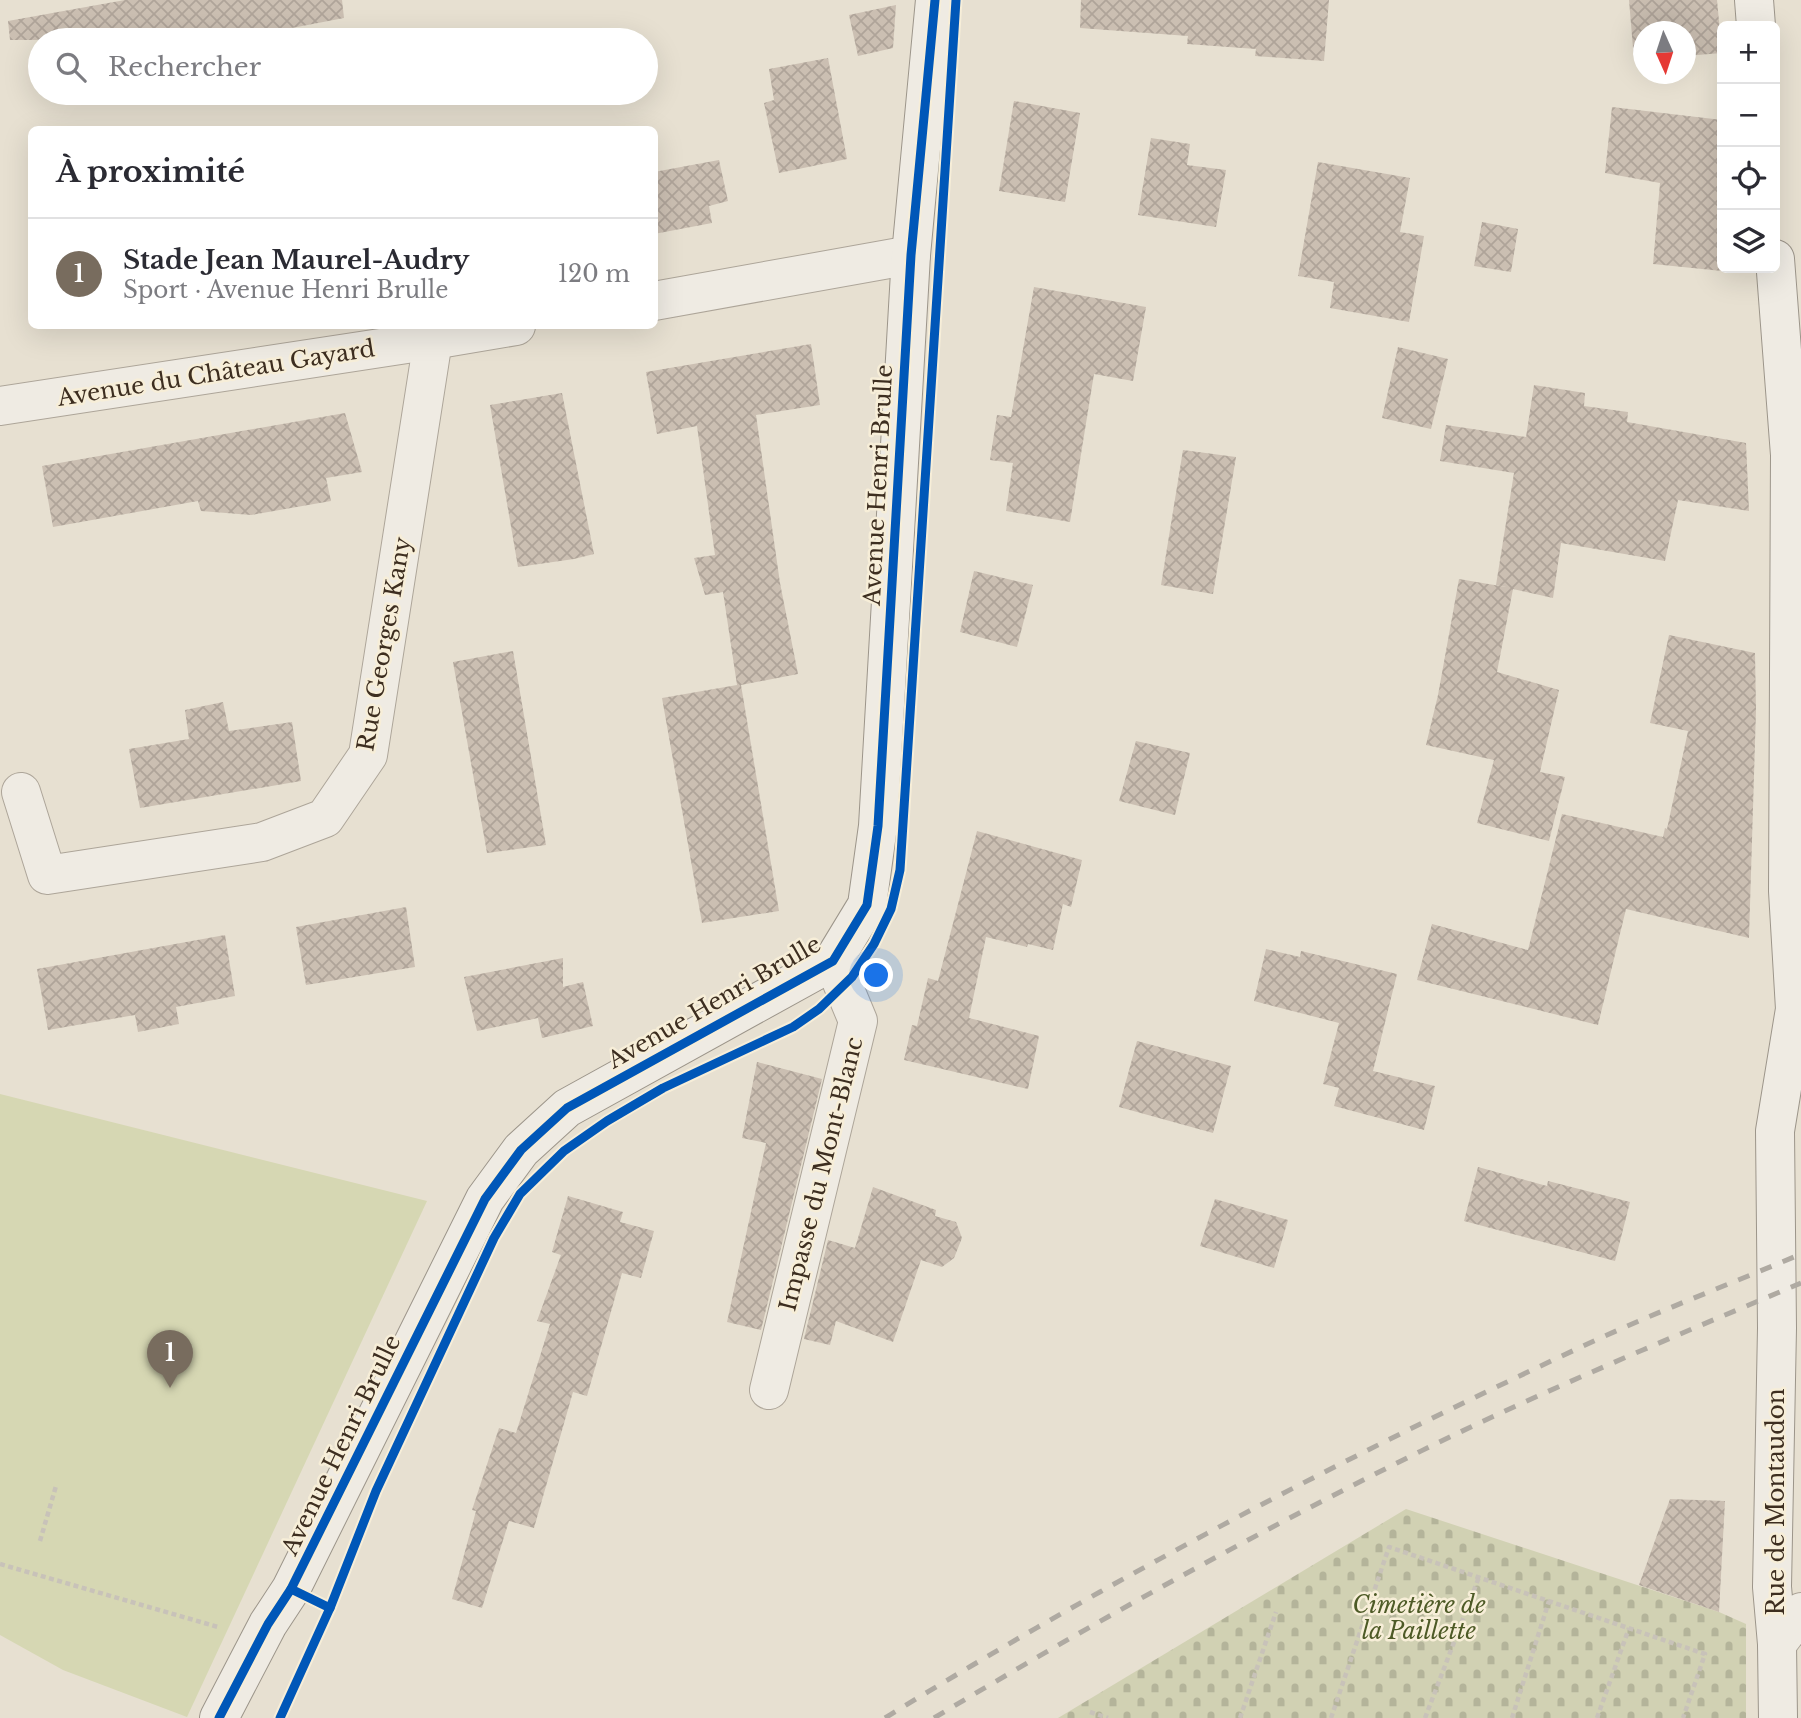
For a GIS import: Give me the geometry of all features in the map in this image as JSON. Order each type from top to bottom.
[{"type":"street","name":"Avenue Henri Brulle","points":[[219,1718],[260,1639],[290,1589],[485,1199],[521,1150],[567,1108],[833,961],[867,905],[878,826],[911,255],[935,0]]},
{"type":"street","points":[[1754,0],[1756,21]]},
{"type":"street","points":[[658,299],[911,255]]},
{"type":"street","name":"Rue de Montaudon","points":[[1776,273],[1790,455],[1788,891],[1795,1009],[1775,1131],[1777,1328],[1772,1587],[1789,1643],[1779,1718]]},
{"type":"street","name":"Avenue du Château Gayard","points":[[0,406],[498,329]]},
{"type":"street","name":"Rue Georges Kany","points":[[21,792],[47,874],[262,842],[324,818],[368,755],[433,340]]},
{"type":"street","name":"Impasse du Mont-Blanc","points":[[769,1390],[858,1021],[833,961]]},
{"type":"street","points":[[1789,1643],[1801,1612]]},
{"type":"path","points":[[40,1541],[56,1486]]},
{"type":"path","points":[[1331,1718],[1389,1547],[1705,1654],[1683,1718]]},
{"type":"path","points":[[0,1564],[260,1639]]},
{"type":"path","points":[[1425,1718],[1479,1577]]},
{"type":"path","points":[[1511,1718],[1549,1601]]},
{"type":"path","points":[[1240,1718],[1276,1612]]},
{"type":"path","points":[[1597,1718],[1629,1628]]},
{"type":"path","points":[[1090,1712],[1108,1718]]},
{"type":"green space","points":[[0,1094],[427,1201],[187,1717],[63,1670],[0,1635]]},
{"type":"green space","name":"Cimetière de la Paillette","points":[[1406,1509],[1719,1612],[1746,1624],[1746,1718],[1058,1718]]},
{"type":"building","points":[[125,0],[342,0],[344,18],[292,28],[28,28],[28,40],[10,40],[8,21]]},
{"type":"building","points":[[1081,0],[1329,0],[1324,61],[1255,56],[1256,49],[1187,44],[1188,36],[1080,28]]},
{"type":"building","points":[[1629,0],[1717,0],[1717,53],[1696,55],[1696,21],[1633,21],[1633,48]]},
{"type":"building","points":[[896,5],[893,48],[858,56],[849,15]]},
{"type":"building","points":[[828,58],[847,159],[779,173],[764,103],[774,100],[769,69]]},
{"type":"building","points":[[1014,101],[1080,113],[1065,202],[999,191]]},
{"type":"building","points":[[1612,107],[1717,119],[1717,270],[1653,264],[1660,183],[1605,173]]},
{"type":"building","points":[[1151,138],[1190,144],[1187,165],[1226,170],[1216,227],[1138,215]]},
{"type":"building","points":[[719,160],[728,201],[709,206],[712,223],[658,233],[658,171]]},
{"type":"building","points":[[1318,162],[1410,178],[1400,232],[1424,236],[1409,322],[1330,308],[1334,282],[1298,276]]},
{"type":"building","points":[[1482,222],[1518,229],[1511,272],[1474,266]]},
{"type":"building","points":[[1034,287],[1146,307],[1133,381],[1094,374],[1070,522],[1006,511],[1013,463],[990,460],[997,415],[1011,417]]},
{"type":"building","points":[[811,344],[820,405],[756,415],[780,583],[798,674],[741,685],[779,911],[702,923],[662,698],[737,685],[723,592],[705,595],[694,558],[715,555],[697,426],[657,434],[646,372]]},
{"type":"building","points":[[1398,347],[1448,359],[1431,429],[1382,418]]},
{"type":"building","points":[[1534,385],[1585,393],[1584,406],[1628,412],[1627,422],[1746,443],[1749,511],[1678,500],[1665,561],[1561,543],[1553,598],[1513,589],[1497,672],[1559,690],[1540,772],[1565,777],[1549,841],[1477,823],[1494,760],[1426,745],[1459,579],[1506,587],[1496,585],[1514,473],[1440,461],[1446,425],[1526,437]]},
{"type":"building","points":[[562,393],[594,554],[518,567],[490,405]]},
{"type":"building","points":[[345,413],[362,472],[326,478],[331,501],[251,515],[201,511],[198,501],[53,527],[42,466]]},
{"type":"building","points":[[1183,450],[1236,457],[1213,594],[1161,585]]},
{"type":"building","points":[[974,571],[1033,585],[1017,647],[960,632]]},
{"type":"building","points":[[1669,635],[1755,653],[1756,710],[1749,938],[1626,909],[1598,1025],[1417,980],[1432,924],[1528,950],[1562,814],[1663,837],[1688,731],[1650,723]]},
{"type":"building","points":[[513,651],[546,845],[487,853],[453,662]]},
{"type":"building","points":[[223,702],[229,731],[292,722],[301,781],[140,808],[129,749],[189,739],[185,710]]},
{"type":"building","points":[[1136,741],[1190,753],[1175,815],[1119,801]]},
{"type":"building","points":[[977,831],[1082,860],[1071,907],[1063,904],[1053,950],[986,937],[969,1018],[1039,1036],[1028,1089],[904,1060],[912,1025],[917,1026],[928,978],[938,981]]},
{"type":"building","points":[[406,907],[415,967],[306,985],[296,927]]},
{"type":"building","points":[[225,935],[235,996],[176,1007],[179,1024],[138,1032],[135,1015],[48,1030],[37,969]]},
{"type":"building","points":[[1266,949],[1300,957],[1301,951],[1397,974],[1373,1071],[1435,1086],[1424,1130],[1334,1106],[1339,1088],[1323,1084],[1339,1023],[1254,1001]]},
{"type":"building","points":[[563,958],[563,987],[583,982],[593,1026],[542,1038],[538,1018],[477,1031],[464,977]]},
{"type":"building","points":[[1137,1041],[1231,1066],[1213,1133],[1119,1107]]},
{"type":"building","points":[[757,1062],[822,1079],[761,1330],[727,1322],[766,1143],[742,1138]]},
{"type":"building","points":[[1478,1167],[1547,1186],[1548,1181],[1630,1202],[1615,1261],[1464,1221]]},
{"type":"building","points":[[873,1187],[936,1210],[935,1216],[956,1222],[962,1238],[954,1258],[942,1267],[921,1260],[893,1342],[836,1321],[830,1345],[804,1339],[828,1240],[855,1248]]},
{"type":"building","points":[[568,1196],[623,1212],[620,1222],[654,1231],[641,1278],[622,1273],[587,1396],[573,1392],[534,1528],[509,1521],[482,1608],[452,1599],[476,1511],[472,1510],[499,1428],[516,1433],[550,1324],[537,1321],[561,1255],[552,1252]]},
{"type":"building","points":[[1215,1199],[1288,1220],[1274,1268],[1200,1246]]},
{"type":"building","points":[[1670,1499],[1725,1501],[1719,1612],[1639,1585]]},
{"type":"railway","points":[[885,1718],[1141,1569],[1403,1432],[1608,1335],[1801,1254]]},
{"type":"railway","points":[[934,1718],[1164,1586],[1399,1462],[1548,1391],[1801,1283]]},
{"type":"cycle path","points":[[219,1718],[268,1624],[291,1589],[485,1199],[521,1150],[567,1108],[833,961],[867,905],[878,826],[911,255],[935,0]]},
{"type":"cycle path","points":[[330,1608],[376,1491],[494,1238],[520,1194],[564,1151],[607,1121],[663,1088],[793,1027],[819,1009],[852,977],[874,944],[891,909],[900,870],[956,0]]},
{"type":"cycle path","points":[[280,1718],[330,1608],[291,1589]]},
{"type":"place","name":"Stade Jean Maurel-Audry","points":[[170,1388]]}]
